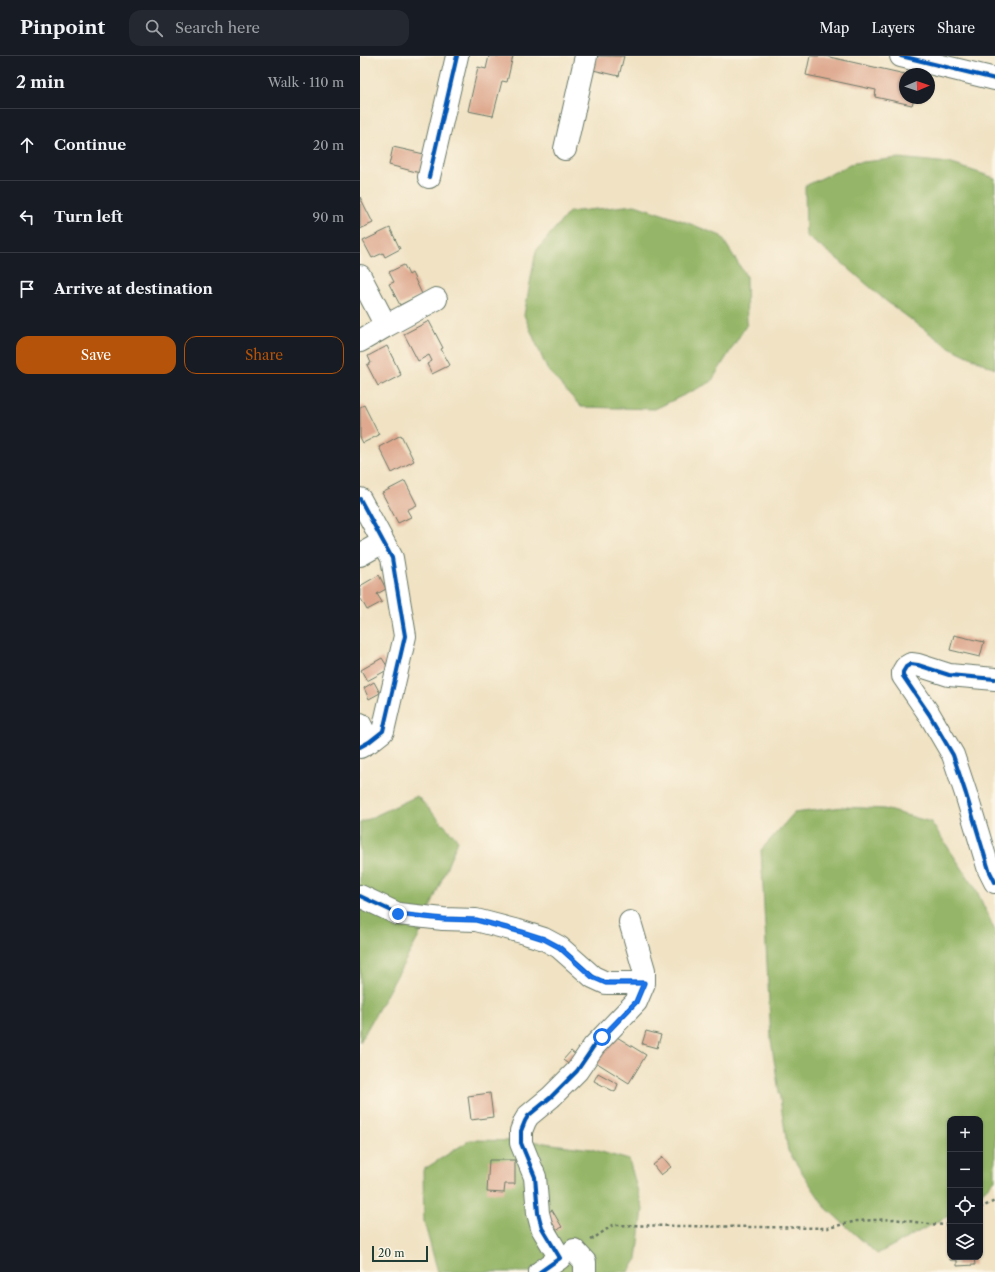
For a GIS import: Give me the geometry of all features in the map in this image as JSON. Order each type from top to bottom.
[{"type":"street","points":[[429,177],[457,56]]},
{"type":"street","points":[[566,149],[586,56]]},
{"type":"street","points":[[901,56],[995,79]]},
{"type":"street","points":[[360,276],[386,326]]},
{"type":"street","points":[[360,341],[436,298]]},
{"type":"street","points":[[360,499],[392,558],[405,636],[383,731],[363,738]]},
{"type":"street","points":[[360,555],[383,542]]},
{"type":"street","points":[[995,680],[949,675],[911,664],[906,667],[903,672],[903,676],[929,714],[953,755],[989,870],[995,882]]},
{"type":"street","points":[[360,896],[398,914],[443,919],[476,920],[522,932],[544,939],[559,947],[592,977],[606,983],[644,983]]},
{"type":"street","points":[[540,1272],[560,1258],[542,1228],[538,1213],[534,1177],[521,1143],[521,1131],[524,1121],[528,1116],[551,1097],[576,1071],[594,1046],[636,1002],[644,983],[644,970],[630,922]]},
{"type":"street","points":[[574,1250],[585,1262],[585,1272]]},
{"type":"path","points":[[983,1207],[995,1201]]},
{"type":"path","points":[[574,1250],[613,1225],[828,1228],[857,1221],[894,1219],[929,1224],[948,1224]]},
{"type":"green space","points":[[899,158],[949,163],[995,178],[995,369],[947,346],[886,301],[840,261],[806,236],[805,186],[854,163]]},
{"type":"green space","points":[[635,205],[683,221],[721,236],[746,276],[747,324],[711,382],[655,409],[581,407],[547,369],[524,315],[536,251],[569,212]]},
{"type":"green space","points":[[417,796],[458,840],[418,938],[360,1042],[360,823]]},
{"type":"green space","points":[[843,807],[884,809],[931,822],[976,889],[995,931],[995,1180],[983,1191],[983,1116],[947,1116],[947,1217],[877,1254],[825,1207],[788,1151],[771,1040],[761,850],[794,813]]},
{"type":"green space","points":[[470,1140],[529,1141],[591,1149],[629,1160],[643,1209],[637,1259],[628,1272],[438,1272],[424,1222],[423,1170]]},
{"type":"building","points":[[489,56],[513,56],[507,82],[502,81],[493,116],[468,111],[478,67],[486,69]]},
{"type":"building","points":[[597,56],[624,56],[619,76],[593,70]]},
{"type":"building","points":[[810,56],[825,56],[899,73],[899,102],[875,97],[876,90],[806,75]]},
{"type":"building","points":[[393,147],[424,154],[420,173],[389,165]]},
{"type":"building","points":[[360,197],[373,223],[360,229]]},
{"type":"building","points":[[390,228],[400,249],[385,257],[383,253],[372,258],[363,241]]},
{"type":"building","points":[[404,265],[409,275],[412,273],[422,294],[400,305],[389,284],[394,282],[389,272]]},
{"type":"building","points":[[429,321],[443,348],[441,349],[450,365],[432,374],[427,364],[432,361],[429,355],[418,361],[404,334]]},
{"type":"building","points":[[387,346],[401,375],[378,386],[367,365],[371,363],[368,356]]},
{"type":"building","points":[[364,405],[379,435],[363,443],[360,437],[360,407]]},
{"type":"building","points":[[401,435],[414,461],[392,473],[379,447]]},
{"type":"building","points":[[405,481],[417,505],[407,510],[411,517],[398,523],[382,493]]},
{"type":"building","points":[[379,575],[386,589],[377,594],[382,602],[367,610],[360,597],[360,586]]},
{"type":"building","points":[[954,635],[984,642],[980,657],[950,650]]},
{"type":"building","points":[[382,658],[389,669],[367,681],[361,670]]},
{"type":"building","points":[[374,682],[380,693],[369,699],[364,688]]},
{"type":"building","points":[[646,1031],[661,1035],[657,1048],[642,1044]]},
{"type":"building","points":[[612,1034],[646,1055],[629,1083],[594,1061]]},
{"type":"building","points":[[571,1051],[578,1057],[571,1066],[563,1060]]},
{"type":"building","points":[[598,1073],[618,1084],[615,1092],[594,1081]]},
{"type":"building","points":[[490,1093],[493,1117],[471,1120],[468,1096]]},
{"type":"building","points":[[663,1157],[671,1167],[661,1175],[653,1165]]},
{"type":"building","points":[[489,1160],[515,1160],[515,1184],[505,1184],[504,1193],[487,1192]]},
{"type":"building","points":[[552,1210],[562,1227],[555,1232],[544,1215]]},
{"type":"building","points":[[957,1260],[974,1260],[975,1265],[957,1266]]},
{"type":"cycle path","points":[[429,177],[457,56]]},
{"type":"cycle path","points":[[901,56],[995,79]]},
{"type":"cycle path","points":[[360,499],[392,558],[405,636],[383,731],[360,747]]},
{"type":"cycle path","points":[[995,679],[949,675],[911,664],[906,667],[903,672],[903,676],[929,714],[953,755],[989,870],[995,882]]},
{"type":"cycle path","points":[[360,896],[398,914],[443,919],[476,920],[522,932],[544,939],[559,947],[593,977],[606,983],[644,983],[636,1002],[594,1046],[577,1071],[551,1097],[528,1116],[521,1131],[521,1143],[535,1177],[538,1213],[542,1228],[560,1258],[540,1272]]},
{"type":"route","points":[[398,914],[443,919],[476,920],[522,932],[544,939],[559,947],[592,977],[606,983],[644,983],[636,1002],[602,1037]]}]
